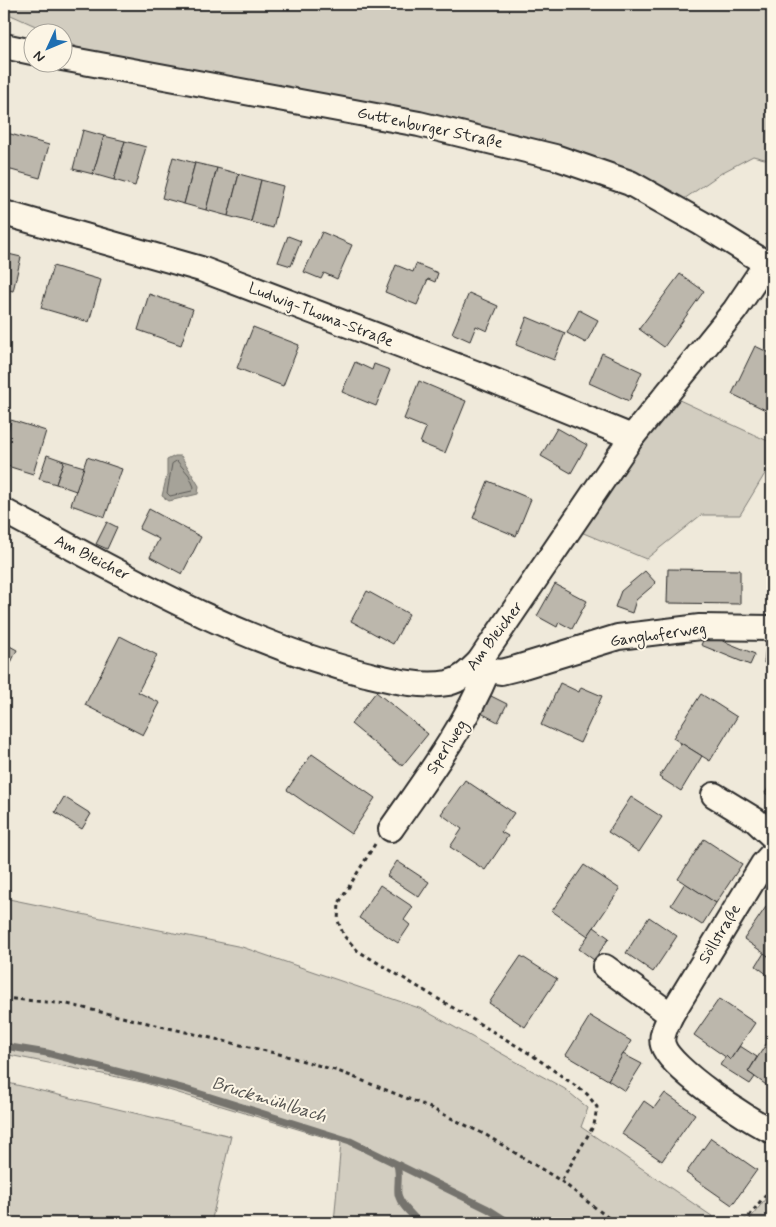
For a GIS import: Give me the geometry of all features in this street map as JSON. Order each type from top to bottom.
[{"type":"street","points":[[4,46],[22,50]]},
{"type":"street","name":"Guttenburger Straße","points":[[72,60],[419,124],[555,157],[596,170],[638,188],[709,227],[769,266]]},
{"type":"street","name":"Ludwig-Thoma-Straße","points":[[4,213],[201,270],[474,373],[632,437]]},
{"type":"street","name":"Am Bleicher","points":[[4,511],[194,610],[274,645],[329,665],[390,680],[435,685],[450,682],[483,666],[632,437],[769,266]]},
{"type":"street","name":"Ganghoferweg","points":[[483,666],[501,672],[628,636],[700,627],[772,628]]},
{"type":"street","name":"Sperlweg","points":[[391,829],[454,738],[475,701],[483,666]]},
{"type":"street","points":[[714,795],[755,820],[772,836]]},
{"type":"street","name":"Söllstraße","points":[[772,854],[763,864],[671,1015],[662,1036],[662,1045],[671,1059],[732,1106],[772,1131]]},
{"type":"street","points":[[604,967],[671,1015]]},
{"type":"path","points":[[391,829],[371,849],[338,903],[338,921],[344,936],[358,951],[532,1054],[587,1094],[597,1107],[594,1125],[561,1181]]},
{"type":"path","points":[[4,998],[67,1004],[338,1071],[424,1105],[486,1135],[561,1181],[615,1223]]},
{"type":"path","points":[[744,1223],[772,1186]]},
{"type":"path","points":[[758,1223],[772,1221]]},
{"type":"shaded area","points":[[4,4],[772,4],[772,161],[753,156],[723,172],[684,199],[616,167],[96,57],[72,45],[72,22],[26,22],[4,12]]},
{"type":"shaded area","points":[[675,398],[772,443],[772,462],[740,515],[701,515],[646,559],[581,532]]},
{"type":"shaded area","points":[[4,898],[242,947],[422,1009],[565,1089],[588,1108],[581,1127],[722,1223],[334,1223],[341,1142],[142,1082],[4,1054]]},
{"type":"shaded area","points":[[4,1082],[231,1136],[211,1223],[4,1223]]},
{"type":"shaded area","points":[[772,1190],[772,1223],[747,1223]]},
{"type":"water","points":[[175,456],[181,456],[199,486],[198,494],[169,501],[162,496],[167,475],[167,460]]},
{"type":"building","points":[[83,130],[104,136],[93,174],[73,169]]},
{"type":"building","points":[[7,133],[49,145],[40,178],[4,168],[4,143]]},
{"type":"building","points":[[104,136],[125,141],[114,180],[93,174]]},
{"type":"building","points":[[125,141],[146,147],[135,186],[114,180]]},
{"type":"building","points":[[173,157],[195,163],[184,204],[162,198]]},
{"type":"building","points":[[195,163],[217,168],[206,210],[184,204]]},
{"type":"building","points":[[217,168],[239,174],[228,216],[206,210]]},
{"type":"building","points":[[239,174],[261,180],[251,222],[228,216]]},
{"type":"building","points":[[261,180],[283,186],[273,228],[251,222]]},
{"type":"building","points":[[322,232],[352,245],[337,279],[324,273],[321,279],[304,272]]},
{"type":"building","points":[[288,236],[301,241],[291,266],[278,262]]},
{"type":"building","points":[[4,253],[21,257],[13,291],[4,289]]},
{"type":"building","points":[[416,264],[438,273],[435,282],[428,279],[417,305],[385,292],[396,265],[413,272]]},
{"type":"building","points":[[53,266],[101,280],[89,322],[41,308]]},
{"type":"building","points":[[680,274],[704,291],[664,347],[639,329]]},
{"type":"building","points":[[469,293],[498,306],[487,331],[476,326],[470,341],[452,333]]},
{"type":"building","points":[[149,294],[193,309],[181,345],[138,330]]},
{"type":"building","points":[[579,310],[598,320],[586,343],[567,333]]},
{"type":"building","points":[[527,317],[565,333],[554,360],[516,345]]},
{"type":"building","points":[[253,327],[299,345],[283,386],[237,368]]},
{"type":"building","points":[[755,346],[772,354],[772,413],[732,394]]},
{"type":"building","points":[[602,353],[642,372],[629,401],[589,383]]},
{"type":"building","points":[[355,362],[372,370],[374,364],[390,370],[376,406],[342,392]]},
{"type":"building","points":[[419,381],[466,401],[445,453],[420,443],[426,428],[404,419]]},
{"type":"building","points":[[11,420],[46,431],[33,474],[4,465],[4,443]]},
{"type":"building","points":[[557,428],[587,445],[571,473],[541,456]]},
{"type":"building","points":[[47,455],[64,461],[56,484],[39,479]]},
{"type":"building","points":[[87,457],[122,469],[105,517],[71,505]]},
{"type":"building","points":[[64,461],[84,467],[76,491],[56,484]]},
{"type":"building","points":[[488,481],[531,499],[516,536],[473,518]]},
{"type":"building","points":[[149,509],[201,537],[182,574],[150,557],[159,539],[139,529]]},
{"type":"building","points":[[772,509],[772,521],[767,517]]},
{"type":"building","points":[[107,522],[117,527],[107,549],[96,544]]},
{"type":"building","points":[[668,569],[740,570],[740,604],[667,603]]},
{"type":"building","points":[[645,571],[656,583],[636,600],[632,613],[615,607],[621,591]]},
{"type":"building","points":[[555,584],[587,601],[572,629],[559,622],[557,627],[537,616]]},
{"type":"building","points":[[367,591],[409,614],[393,644],[351,621]]},
{"type":"building","points":[[706,634],[755,654],[750,665],[701,645]]},
{"type":"building","points":[[120,636],[157,655],[138,692],[160,703],[143,735],[85,705]]},
{"type":"building","points":[[767,636],[772,637],[772,663],[764,663]]},
{"type":"building","points":[[4,643],[17,650],[4,677]]},
{"type":"building","points":[[560,683],[579,692],[581,687],[602,696],[580,743],[541,725]]},
{"type":"building","points":[[376,692],[428,734],[402,766],[351,724]]},
{"type":"building","points":[[701,694],[737,717],[710,761],[673,738]]},
{"type":"building","points":[[489,695],[507,704],[498,722],[481,713]]},
{"type":"building","points":[[681,743],[702,756],[681,791],[659,777]]},
{"type":"building","points":[[312,754],[375,798],[351,834],[287,790]]},
{"type":"building","points":[[465,780],[514,813],[501,832],[508,836],[485,870],[450,847],[462,829],[441,814]]},
{"type":"building","points":[[772,782],[772,798],[765,793]]},
{"type":"building","points":[[64,797],[91,814],[82,829],[55,812]]},
{"type":"building","points":[[631,797],[662,817],[639,852],[608,832]]},
{"type":"building","points":[[704,839],[742,864],[716,903],[678,879]]},
{"type":"building","points":[[397,861],[429,882],[419,897],[387,876]]},
{"type":"building","points":[[584,865],[620,889],[588,936],[552,911]]},
{"type":"building","points":[[685,883],[716,903],[702,925],[671,905]]},
{"type":"building","points":[[380,885],[413,907],[404,920],[410,925],[398,943],[359,918]]},
{"type":"building","points":[[768,904],[772,907],[772,959],[744,939]]},
{"type":"building","points":[[649,917],[677,936],[653,972],[626,953]]},
{"type":"building","points":[[594,927],[609,938],[594,960],[579,949]]},
{"type":"building","points":[[764,953],[772,959],[772,978],[756,966]]},
{"type":"building","points":[[521,956],[557,979],[525,1027],[489,1003]]},
{"type":"building","points":[[719,999],[755,1023],[730,1060],[694,1035]]},
{"type":"building","points":[[590,1016],[631,1041],[608,1080],[566,1055]]},
{"type":"building","points":[[772,1035],[772,1089],[748,1072]]},
{"type":"building","points":[[740,1046],[757,1057],[748,1072],[755,1077],[750,1084],[720,1065],[726,1056],[730,1060]]},
{"type":"building","points":[[623,1054],[642,1064],[625,1091],[608,1080]]},
{"type":"building","points":[[665,1093],[695,1114],[662,1161],[622,1134],[644,1101],[654,1108]]},
{"type":"building","points":[[711,1138],[757,1170],[732,1205],[686,1173]]},
{"type":"waterway","name":"Bruckmühlbach","points":[[4,1046],[47,1053],[185,1089],[350,1141],[488,1209],[510,1223]]},
{"type":"waterway","points":[[397,1165],[399,1198],[417,1220]]}]
